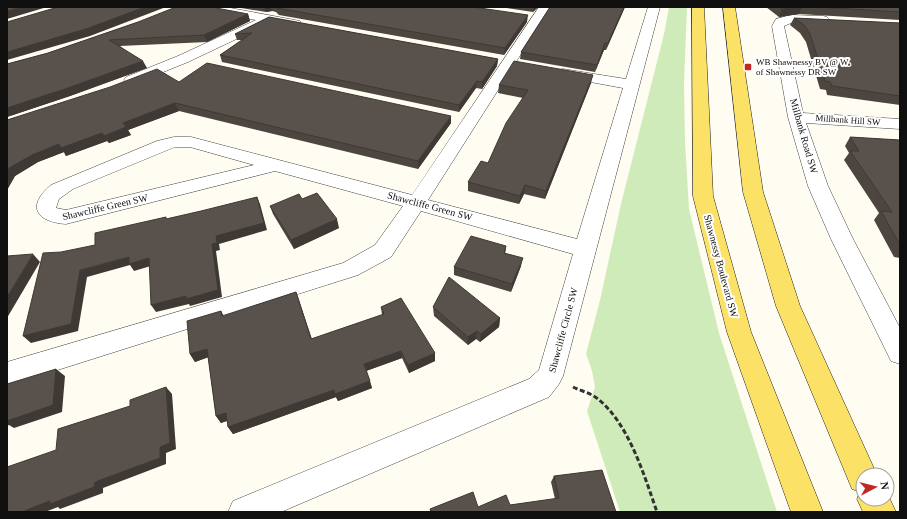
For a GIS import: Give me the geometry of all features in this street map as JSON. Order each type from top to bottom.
[{"type":"main road","name":"Shawnessy Boulevard SW","points":[[698,7],[703,196],[739,332],[807,512]]},
{"type":"main road","points":[[729,7],[752,192],[788,306],[858,467]]},
{"type":"street","points":[[206,7],[307,26]]},
{"type":"street","points":[[119,85],[183,60],[287,7]]},
{"type":"street","name":"Shawcliffe Circle SW","points":[[244,512],[539,388],[550,376],[654,7]]},
{"type":"street","points":[[7,374],[350,269],[383,251],[417,202],[462,120],[508,63],[535,14]]},
{"type":"street","name":"Millbank Road SW","points":[[838,21],[799,19],[784,20],[780,22],[778,26],[796,117],[818,186],[842,239],[899,349]]},
{"type":"street","points":[[183,60],[206,64]]},
{"type":"street","points":[[547,70],[632,85]]},
{"type":"street","name":"Millbank Hill SW","points":[[796,117],[900,124]]},
{"type":"street","name":"Shawcliffe Green SW","points":[[276,165],[66,218],[52,215],[47,212],[45,208],[46,201],[51,194],[65,186],[163,145],[174,142],[191,142],[417,202],[585,249]]},
{"type":"path","points":[[550,376],[599,400],[619,424],[636,458],[657,512]]},
{"type":"green space","points":[[669,7],[687,7],[684,84],[685,142],[689,209],[719,333],[777,512],[620,512],[587,411],[595,387],[592,371],[586,354],[600,300],[621,204],[664,34]]},
{"type":"building","points":[[7,7],[21,7],[7,11]]},
{"type":"building","points":[[58,7],[145,7],[86,29],[7,52],[7,22]]},
{"type":"building","points":[[176,7],[211,7],[248,14],[204,35],[109,40],[143,61],[7,108],[7,64],[48,53],[138,22]]},
{"type":"building","points":[[276,7],[473,7],[528,15],[505,48]]},
{"type":"building","points":[[550,7],[624,7],[608,43],[605,43],[597,65],[521,52]]},
{"type":"building","points":[[779,7],[797,7],[782,9]]},
{"type":"building","points":[[817,7],[900,7],[900,12]]},
{"type":"building","points":[[269,17],[498,59],[482,82],[477,81],[459,105],[220,55],[252,33],[235,34]]},
{"type":"building","points":[[794,18],[900,23],[900,96],[832,86],[830,82],[825,81],[810,34],[804,25]]},
{"type":"building","points":[[514,61],[593,75],[546,191],[525,185],[520,196],[468,182],[481,161],[488,163],[506,123],[528,90],[499,85]]},
{"type":"building","points":[[207,63],[451,116],[418,161],[175,103],[123,123],[126,127],[104,136],[102,133],[61,148],[59,144],[32,155],[9,168],[7,172],[7,120],[110,87],[157,69],[179,82]]},
{"type":"building","points":[[850,137],[900,140],[900,245],[881,211],[892,212],[850,151],[859,151]]},
{"type":"building","points":[[317,193],[337,219],[291,240],[270,206],[299,194],[302,199]]},
{"type":"building","points":[[257,197],[264,223],[216,236],[217,243],[212,244],[218,290],[186,299],[186,296],[151,305],[149,258],[129,264],[129,257],[80,270],[71,324],[23,336],[43,253],[61,252],[95,245],[95,233],[166,217],[166,219]]},
{"type":"building","points":[[471,236],[506,246],[504,253],[523,258],[512,284],[454,267]]},
{"type":"building","points":[[33,254],[7,297],[7,256]]},
{"type":"building","points":[[449,277],[500,318],[481,334],[477,331],[468,337],[433,307]]},
{"type":"building","points":[[296,292],[311,339],[384,314],[381,307],[401,298],[435,353],[408,365],[401,351],[364,364],[370,381],[335,394],[334,390],[228,427],[226,413],[216,416],[207,349],[190,354],[187,321],[221,311],[222,316]]},
{"type":"building","points":[[56,369],[53,405],[7,421],[7,384]]},
{"type":"building","points":[[166,387],[170,443],[160,447],[160,458],[95,482],[94,487],[50,504],[50,501],[21,512],[7,512],[7,467],[56,450],[58,429],[130,406],[130,400]]},
{"type":"building","points":[[602,470],[616,512],[431,512],[430,509],[473,492],[478,507],[506,495],[510,505],[559,498],[554,476]]},
{"type":"place","name":"WB Shawnessy BV @ W. of Shawnessy DR SW","points":[[748,67]]}]
